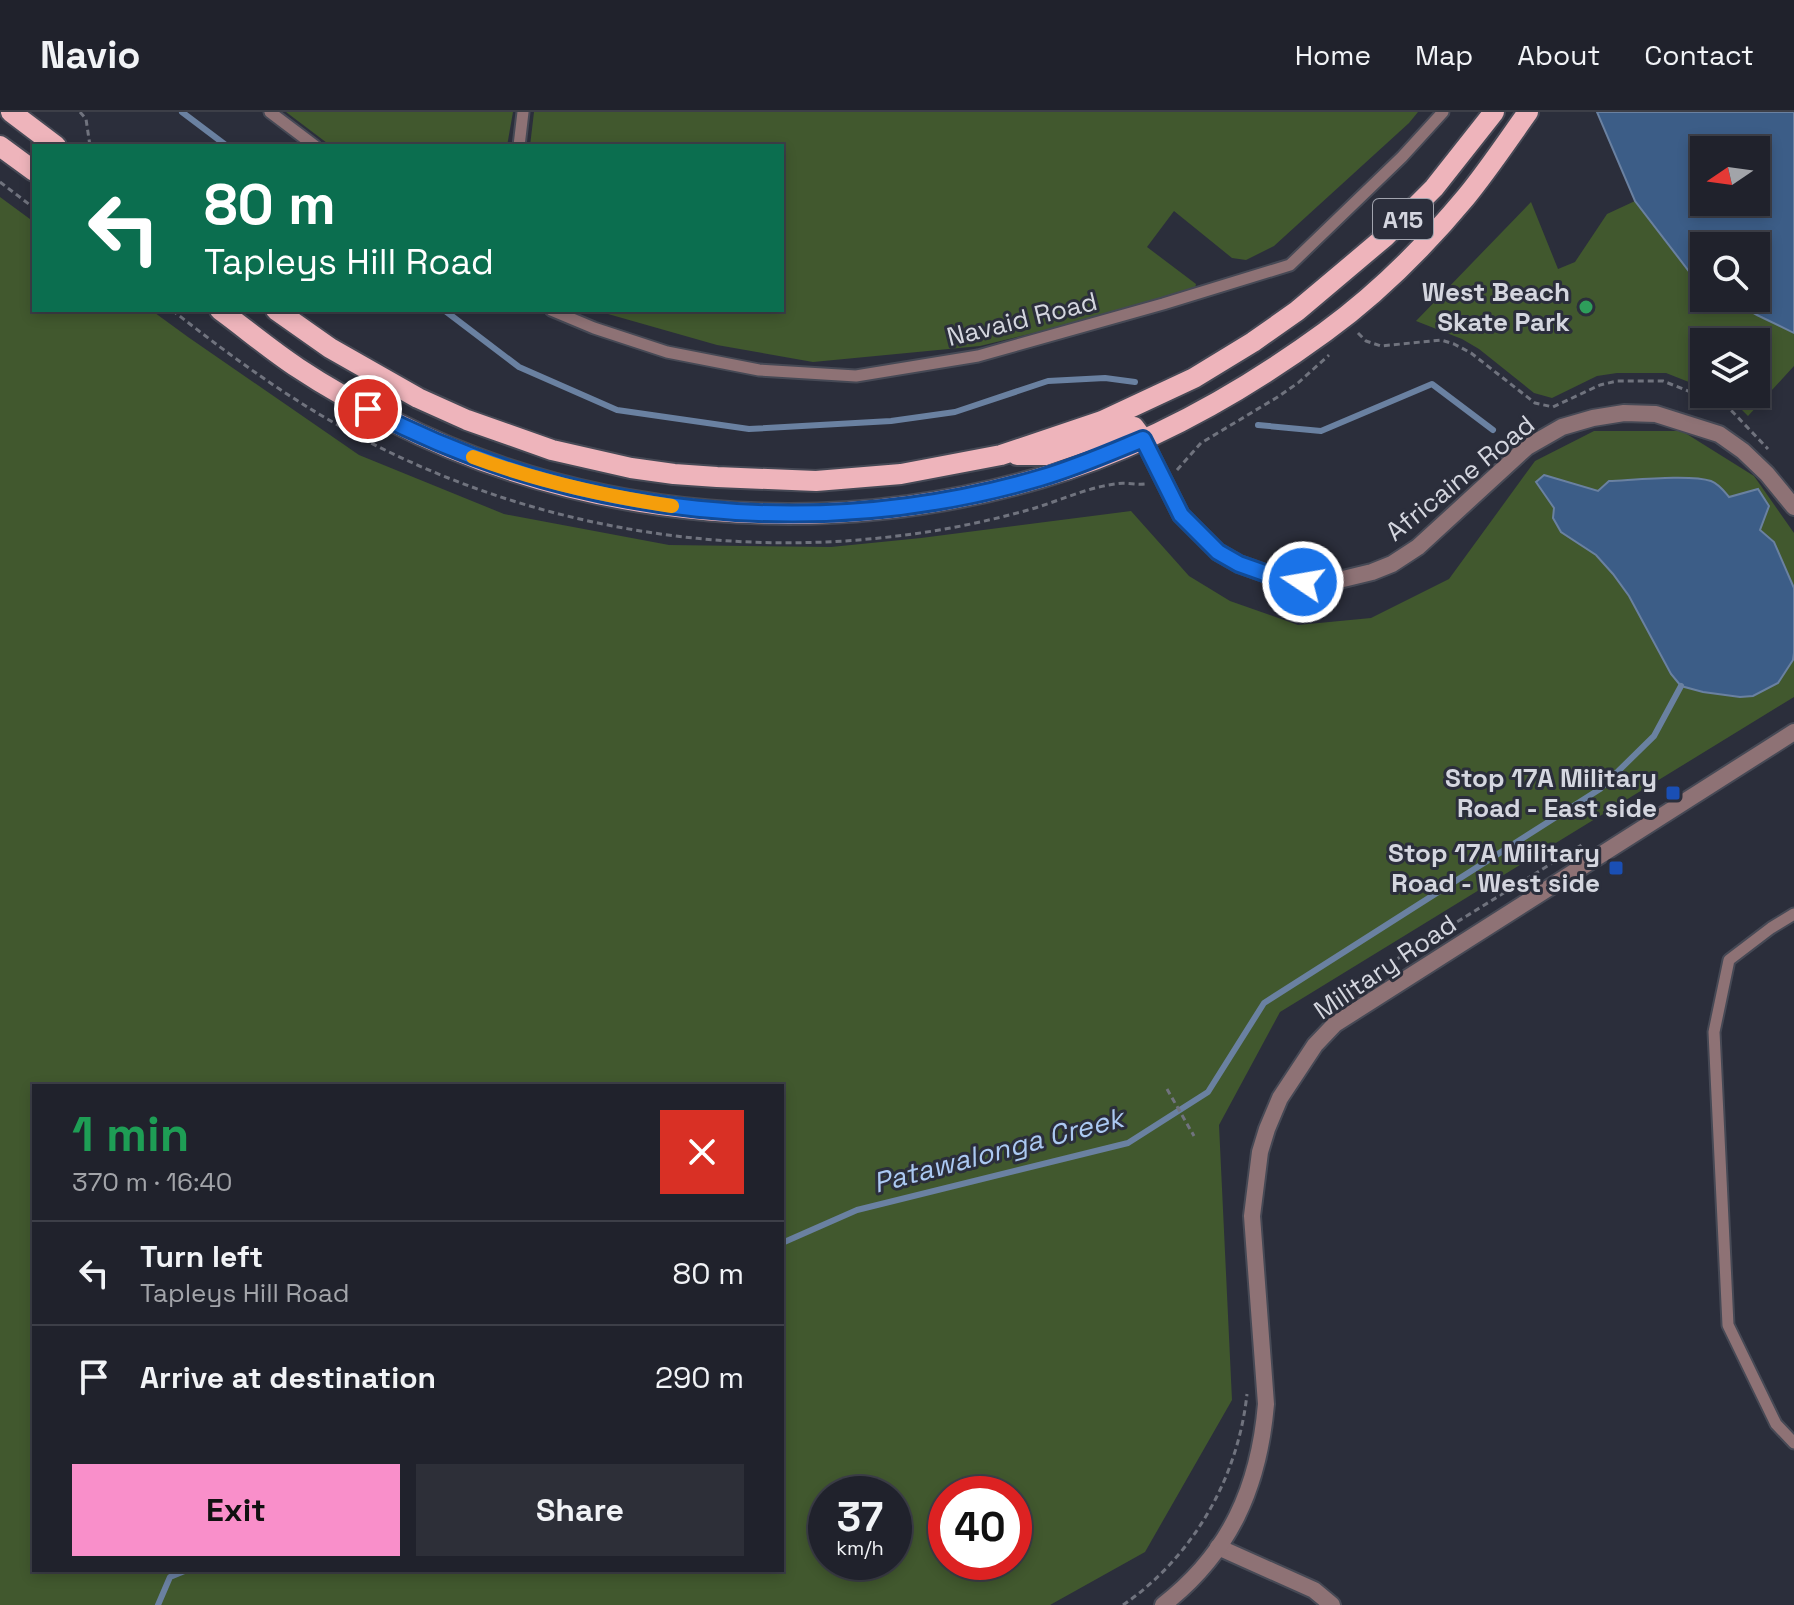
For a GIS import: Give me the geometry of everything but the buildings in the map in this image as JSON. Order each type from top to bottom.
[{"type":"main road","points":[[11,112],[53,144]]},
{"type":"main road","name":"A15","points":[[279,312],[330,348],[418,398],[467,420],[552,450],[631,468],[717,477],[816,481],[901,474],[1001,455],[1102,421],[1194,378],[1253,342],[1297,311],[1386,236],[1434,188],[1494,112]]},
{"type":"main road","name":"A15","points":[[223,312],[332,389],[393,422],[491,464],[585,491],[692,509],[795,514],[897,508],[977,494],[1041,478],[1143,439],[1230,395],[1326,331],[1411,256],[1466,197],[1528,112]]},
{"type":"main road","points":[[0,146],[32,170]]},
{"type":"main road","points":[[1001,455],[1045,455],[1134,427],[1143,439]]},
{"type":"street","name":"Africaine Road","points":[[1143,439],[1181,515],[1218,552],[1239,564],[1270,575],[1303,582],[1339,580],[1392,564],[1418,547],[1527,447],[1562,427],[1624,413],[1656,414],[1719,434],[1767,474],[1794,507]]},
{"type":"street","name":"Military Road","points":[[1163,1605],[1213,1557],[1235,1522],[1258,1464],[1266,1404],[1252,1216],[1260,1152],[1280,1098],[1315,1045],[1335,1024],[1794,732]]},
{"type":"street","points":[[1218,1547],[1314,1590],[1332,1605]]},
{"type":"lane","points":[[270,112],[312,144]]},
{"type":"lane","points":[[519,144],[523,112]]},
{"type":"lane","name":"Navaid Road","points":[[556,312],[667,352],[759,370],[856,376],[978,356],[1290,265],[1402,157],[1443,112]]},
{"type":"lane","points":[[1794,914],[1729,960],[1714,1032],[1728,1325],[1776,1424],[1794,1443]]},
{"type":"path","points":[[80,112],[86,119],[90,144]]},
{"type":"path","points":[[0,182],[32,206]]},
{"type":"path","points":[[1356,331],[1366,341],[1381,346],[1441,340],[1454,344],[1471,353],[1535,403],[1553,407],[1600,385],[1617,381],[1663,381],[1728,407],[1770,451]]},
{"type":"path","points":[[1339,999],[1354,986],[1587,841]]},
{"type":"path","points":[[1167,1089],[1194,1136]]},
{"type":"path","points":[[1123,1605],[1172,1563],[1212,1507],[1237,1442],[1244,1418],[1247,1388]]},
{"type":"green space","points":[[286,112],[513,112],[507,144],[328,144]]},
{"type":"green space","points":[[534,112],[1418,112],[1274,246],[1246,260],[1232,258],[1174,211],[1147,247],[1196,284],[1195,289],[1092,319],[980,346],[813,362],[717,345],[601,312],[784,312],[784,144],[530,144]]},
{"type":"green space","points":[[0,197],[32,221],[32,312],[154,312],[359,455],[504,514],[669,545],[831,547],[1131,511],[1189,576],[1230,601],[1298,625],[1371,618],[1449,579],[1535,461],[1594,431],[1682,431],[1754,476],[1794,533],[1794,697],[1280,1012],[1219,1125],[1232,1400],[1145,1552],[1050,1605],[0,1605]]},
{"type":"green space","name":"West Beach Skate Park","points":[[1635,201],[1690,273],[1690,312],[1752,312],[1794,333],[1794,366],[1770,392],[1770,328],[1690,328],[1690,382],[1666,373],[1617,373],[1597,376],[1552,398],[1534,393],[1462,339],[1416,321],[1531,202],[1558,269],[1575,262],[1607,214]]},
{"type":"green space","name":"West Beach Skate Park","points":[[1740,408],[1755,408],[1748,416]]},
{"type":"water","points":[[1597,112],[1794,112],[1794,333],[1752,312],[1770,312],[1770,232],[1690,232],[1690,273],[1635,201]]},
{"type":"water","points":[[1544,475],[1598,491],[1609,481],[1676,478],[1711,481],[1729,497],[1758,489],[1769,506],[1760,530],[1774,542],[1794,588],[1793,660],[1778,683],[1753,696],[1740,697],[1681,686],[1613,574],[1596,555],[1561,532],[1553,518],[1554,508],[1536,482]]},
{"type":"waterway","points":[[182,112],[224,144]]},
{"type":"waterway","points":[[447,312],[519,367],[617,410],[749,429],[891,421],[955,412],[1048,381],[1105,378],[1135,382]]},
{"type":"waterway","points":[[1258,425],[1321,431],[1432,384],[1493,430]]},
{"type":"waterway","name":"Patawalonga Creek","points":[[784,1242],[857,1210],[1128,1143],[1208,1092],[1264,1003],[1600,789],[1654,736],[1681,686]]},
{"type":"waterway","name":"Patawalonga Creek","points":[[158,1605],[170,1577],[182,1572]]},
{"type":"slow traffic","points":[[473,457],[585,491],[672,506]]},
{"type":"place","name":"West Beach Skate Park","points":[[1586,307]]},
{"type":"place","name":"Stop 17A Military Road - East side","points":[[1673,793]]},
{"type":"place","name":"Stop 17A Military Road - West side","points":[[1616,868]]},
{"type":"route","points":[[368,409],[447,447],[540,479],[624,499],[706,511],[795,514],[897,508],[977,494],[1041,478],[1143,439],[1181,515],[1202,538],[1239,564],[1303,582]]}]
